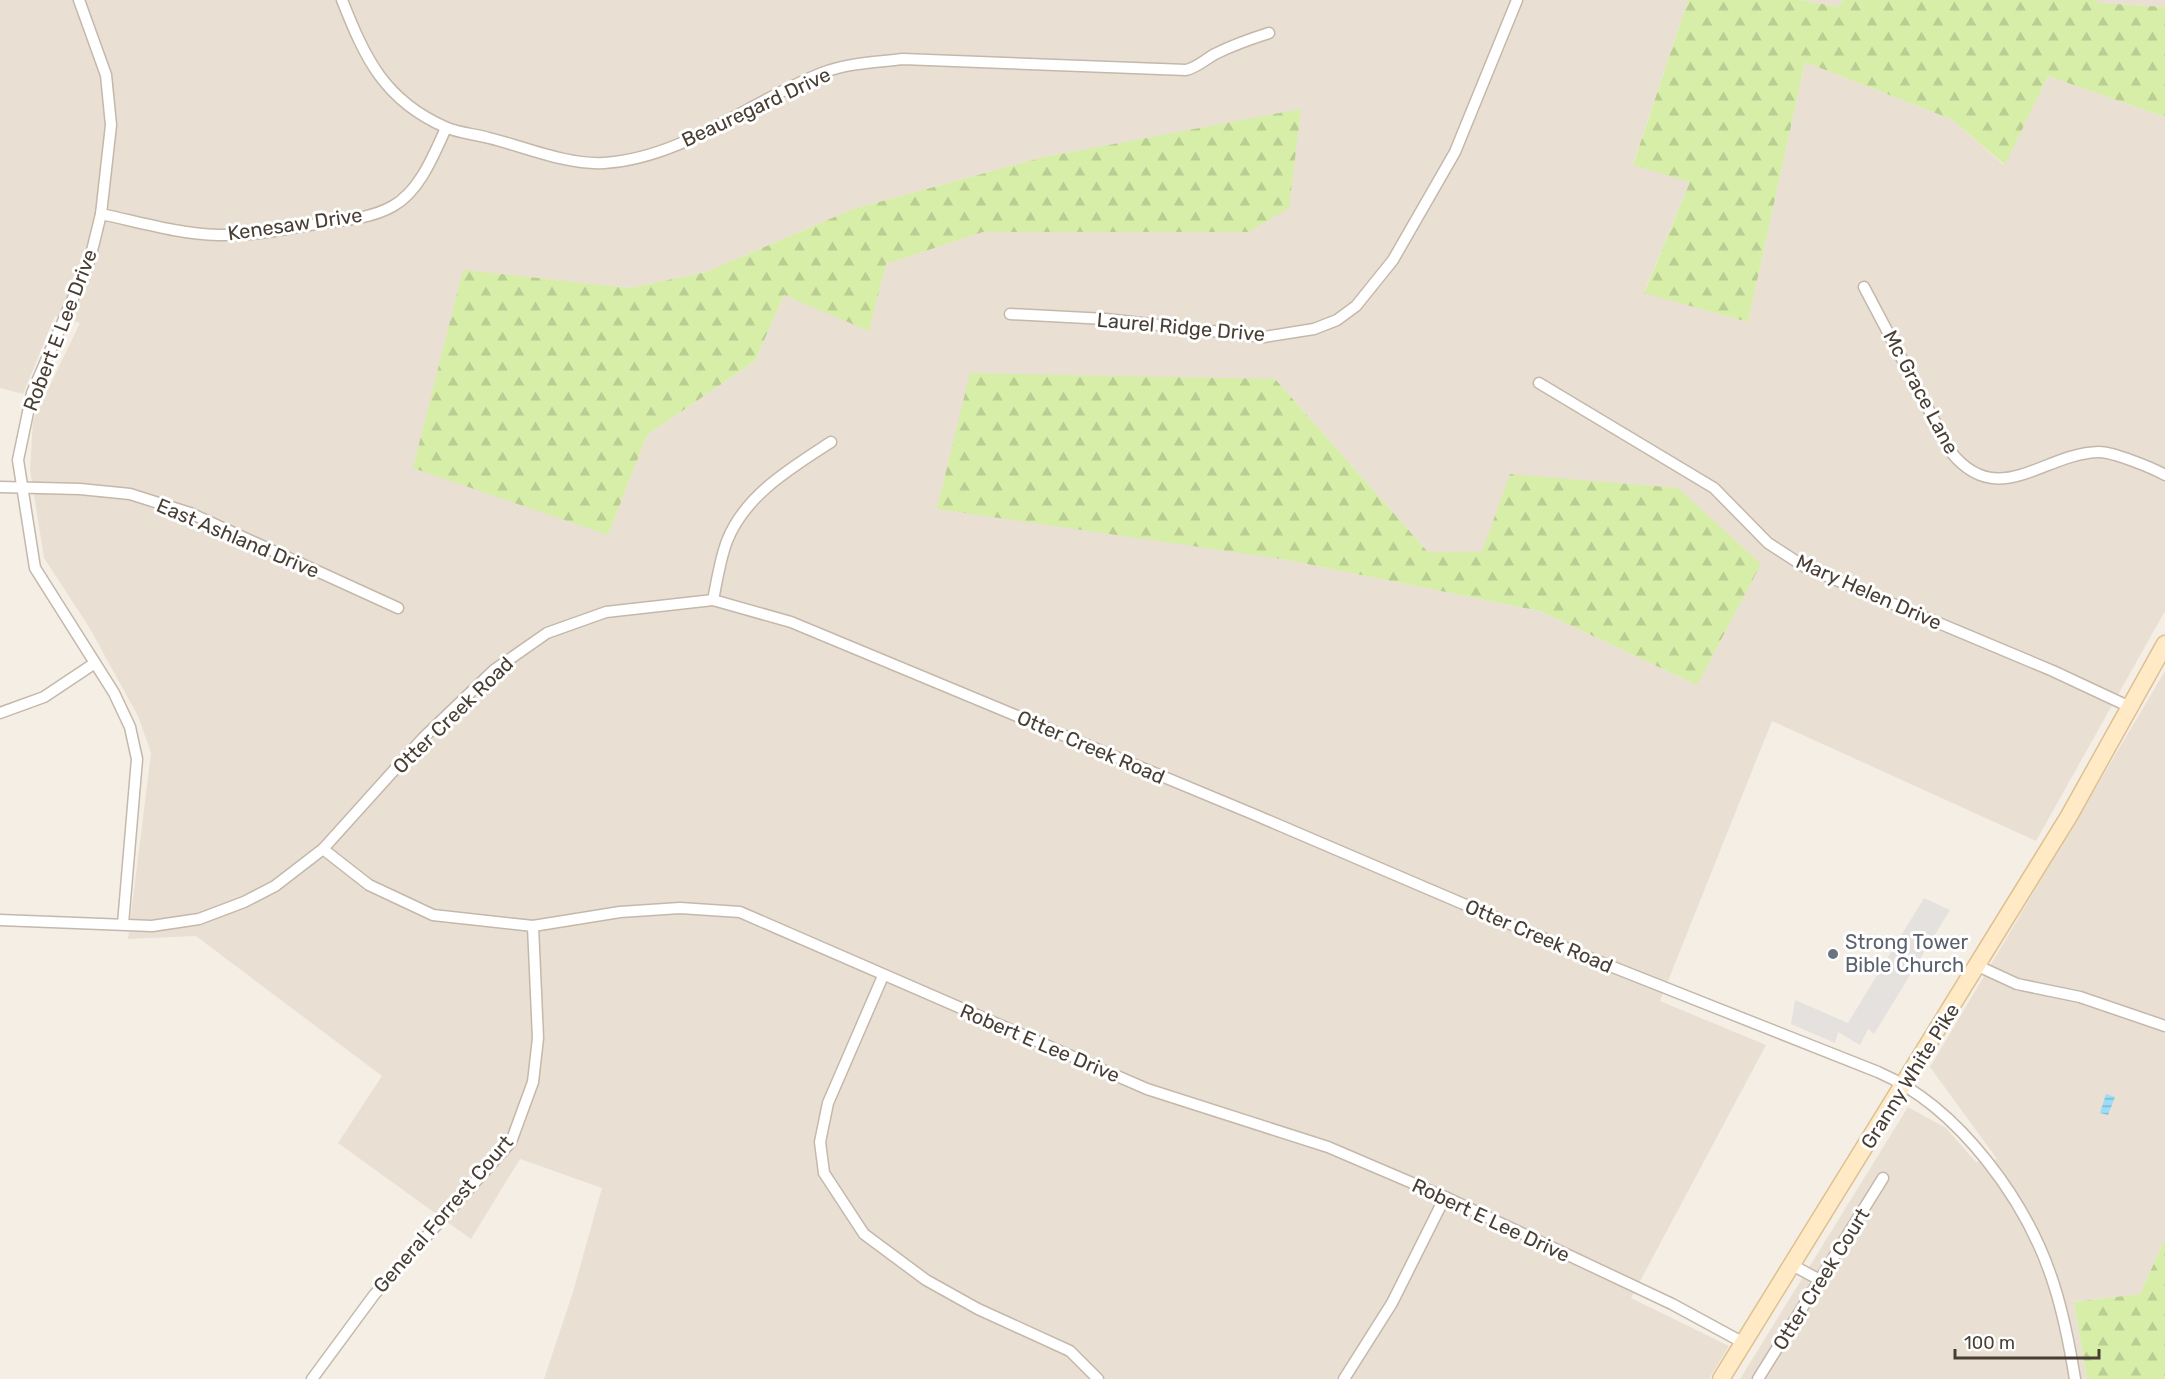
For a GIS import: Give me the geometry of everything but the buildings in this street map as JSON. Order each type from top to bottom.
[{"type":"main road","name":"Granny White Pike","points":[[1721,1379],[2074,808],[2165,644]]},
{"type":"street","name":"Robert E Lee Drive","points":[[79,0],[106,75],[111,125],[101,214],[90,259],[32,393],[18,460],[35,567],[114,693],[130,727],[137,759],[123,924]]},
{"type":"street","name":"Beauregard Drive","points":[[342,0],[359,41],[385,85],[409,106],[446,128],[574,160],[602,163],[639,158],[671,147],[824,72],[874,62],[903,59],[1186,70],[1198,67],[1206,59],[1239,42],[1269,33]]},
{"type":"street","name":"Laurel Ridge Drive","points":[[1010,314],[1106,319],[1264,337],[1314,329],[1337,320],[1356,306],[1393,260],[1455,152],[1517,0]]},
{"type":"street","name":"Kenesaw Drive","points":[[101,214],[176,230],[217,235],[254,233],[363,218],[394,206],[415,186],[432,159],[446,128]]},
{"type":"street","name":"Mc Grace Lane","points":[[1864,287],[1951,452],[1962,466],[1975,475],[1991,479],[2021,476],[2069,458],[2101,452],[2165,475]]},
{"type":"street","name":"Mary Helen Drive","points":[[1539,383],[1714,488],[1768,543],[1805,567],[2053,671],[2130,707]]},
{"type":"street","points":[[713,600],[727,541],[746,505],[800,462],[831,442]]},
{"type":"street","name":"East Ashland Drive","points":[[0,487],[130,494],[190,513],[398,608]]},
{"type":"street","name":"Otter Creek Road","points":[[0,920],[152,926],[199,919],[244,902],[275,886],[323,849],[423,738],[497,667],[547,633],[606,612],[713,600],[800,626],[1253,814],[1585,956],[1904,1085],[1927,1099],[1960,1131],[1991,1167],[2024,1218],[2054,1284],[2075,1379]]},
{"type":"street","points":[[0,712],[44,697],[95,663]]},
{"type":"street","name":"Robert E Lee Drive","points":[[323,849],[369,885],[433,915],[533,926],[620,912],[680,908],[740,912],[1147,1089],[1328,1147],[1445,1197],[1684,1310],[1742,1342]]},
{"type":"street","name":"General Forrest Court","points":[[312,1379],[374,1295],[511,1142],[533,1082],[538,1038],[533,926]]},
{"type":"street","points":[[1978,966],[2017,984],[2080,997],[2165,1026]]},
{"type":"street","points":[[883,976],[828,1103],[820,1142],[824,1173],[864,1234],[926,1280],[978,1309],[1071,1351],[1098,1379]]},
{"type":"street","name":"Otter Creek Court","points":[[1758,1379],[1883,1178]]},
{"type":"street","points":[[1344,1379],[1392,1303],[1445,1197]]},
{"type":"street","points":[[1792,1265],[1820,1280]]},
{"type":"shaded area","points":[[0,0],[1688,0],[1633,164],[1690,182],[1644,292],[1748,322],[1805,62],[1951,119],[2004,165],[2048,76],[2165,117],[2165,611],[2036,841],[1772,721],[1660,1001],[1766,1045],[1631,1298],[1729,1346],[1709,1379],[544,1379],[573,1292],[602,1188],[520,1159],[471,1239],[338,1143],[382,1076],[196,936],[128,939],[151,753],[138,716],[89,627],[44,558],[30,470],[33,420],[80,323],[55,316],[23,394],[0,388]],"holes":[[[1301,110],[1248,232],[983,232],[886,264],[869,330],[784,295],[755,361],[647,435],[608,535],[463,271],[630,288],[706,272],[853,209],[1044,157]],[[1275,379],[1428,552],[1482,552],[1697,685],[1540,611],[1282,559]]]},
{"type":"shaded area","points":[[1800,0],[1843,0],[1838,7]]},
{"type":"shaded area","points":[[2096,0],[2165,0],[2165,7],[2098,3]]},
{"type":"shaded area","points":[[2165,671],[2165,1239],[2140,1294],[2074,1302],[2087,1379],[1740,1379],[1908,1107],[1946,1128],[1976,1162],[1997,1159],[1930,1067]]},
{"type":"shaded area","points":[[1924,898],[1950,910],[1874,1034],[1868,1029],[1860,1045],[1838,1032],[1835,1043],[1791,1024],[1795,1000],[1848,1023]]},
{"type":"green space","points":[[1688,0],[1800,0],[1838,7],[1843,0],[2096,0],[2099,3],[2165,7],[2165,117],[2048,76],[2005,165],[1951,119],[1805,62],[1748,322],[1644,293],[1690,182],[1633,165]]},
{"type":"green space","points":[[1301,109],[1289,208],[1248,232],[983,232],[886,264],[869,331],[784,295],[755,361],[647,435],[608,535],[413,468],[463,270],[630,288],[706,272],[853,209],[1044,157]]},
{"type":"green space","points":[[970,373],[1275,379],[1428,552],[1482,552],[1510,474],[1678,488],[1761,564],[1697,685],[1540,611],[1282,559],[937,509]]},
{"type":"green space","points":[[2165,1239],[2165,1379],[2087,1379],[2074,1302],[2140,1294]]},
{"type":"water","points":[[2106,1094],[2115,1097],[2108,1115],[2100,1113]]},
{"type":"place","name":"Strong Tower Bible Church","points":[[1833,954]]}]
